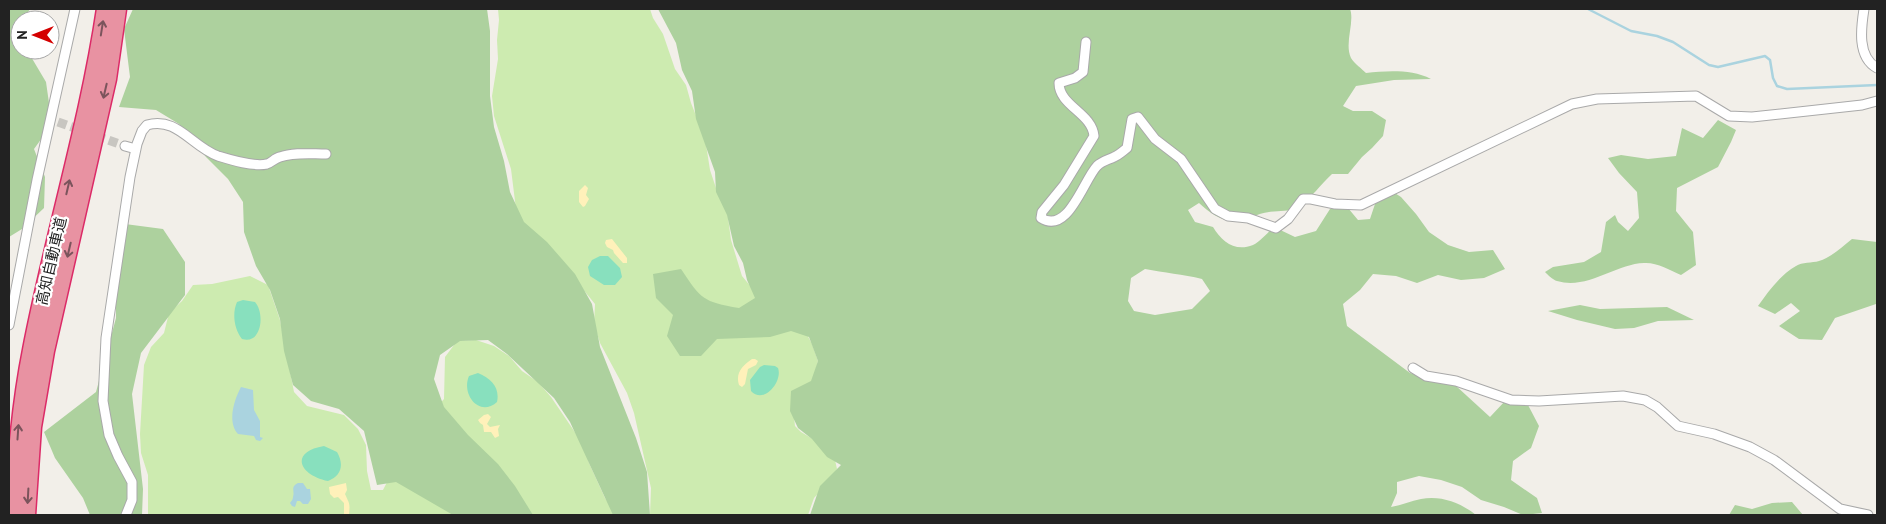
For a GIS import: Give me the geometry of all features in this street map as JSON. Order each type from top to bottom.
[{"type":"highway","name":"高知自動車道","points":[[12,515],[19,424],[31,350],[94,76],[105,9]]},
{"type":"highway","name":"高知自動車道","points":[[27,515],[33,427],[46,351],[108,79],[118,9]]},
{"type":"street","points":[[9,325],[37,180],[55,120],[75,9]]},
{"type":"street","points":[[1864,9],[1862,47],[1867,60],[1877,68]]},
{"type":"street","points":[[1086,42],[1083,72],[1075,78],[1059,83],[1059,91],[1062,97],[1084,116],[1093,129],[1094,136],[1064,185],[1042,212],[1041,218],[1048,222],[1055,221],[1071,210],[1086,180],[1100,163],[1114,158],[1127,148],[1132,118],[1138,117],[1154,139],[1181,159],[1215,209],[1228,216],[1248,218],[1276,228],[1288,219],[1303,199],[1335,204],[1361,205],[1572,104],[1597,99],[1696,96],[1729,116],[1752,117],[1862,105],[1877,101]]},
{"type":"street","points":[[126,515],[132,500],[132,482],[109,435],[102,401],[106,338],[130,177],[142,131],[147,124],[168,124],[180,130],[201,147],[217,155],[253,164],[267,164],[278,157],[291,155],[326,154]]},
{"type":"street","points":[[125,146],[136,149]]},
{"type":"street","points":[[1413,368],[1426,376],[1456,381],[1511,400],[1539,401],[1623,396],[1645,400],[1657,407],[1678,426],[1714,434],[1750,448],[1774,460],[1840,509],[1868,515]]},
{"type":"green space","points":[[9,9],[30,9],[10,10],[10,60],[33,60],[46,82],[52,124],[34,149],[45,177],[44,208],[22,229],[9,237]]},
{"type":"green space","points":[[133,9],[487,9],[490,31],[490,96],[494,127],[504,161],[510,192],[524,222],[547,242],[575,274],[592,304],[600,347],[636,438],[647,472],[650,515],[613,515],[570,422],[554,398],[507,354],[488,340],[460,341],[440,355],[434,379],[444,407],[468,435],[498,464],[515,486],[533,515],[453,515],[396,482],[377,485],[364,431],[339,409],[311,401],[293,385],[284,351],[280,319],[270,290],[256,266],[244,232],[243,202],[228,179],[206,157],[179,124],[156,110],[119,107],[130,77],[124,29]]},
{"type":"green space","points":[[498,9],[650,9],[663,34],[675,69],[686,85],[705,138],[710,170],[716,188],[726,203],[731,240],[742,276],[757,294],[803,327],[818,361],[814,379],[793,408],[795,426],[801,432],[833,451],[837,469],[814,498],[808,515],[650,515],[651,488],[634,413],[627,393],[600,343],[594,324],[595,304],[577,282],[523,227],[516,209],[511,169],[494,116],[492,96],[498,59]]},
{"type":"green space","points":[[658,9],[1350,9],[1349,52],[1352,60],[1366,73],[1407,72],[1431,79],[1394,80],[1356,86],[1343,106],[1353,111],[1372,111],[1386,120],[1383,136],[1348,174],[1332,174],[1308,199],[1294,208],[1273,211],[1236,221],[1220,218],[1199,203],[1188,210],[1195,222],[1213,227],[1230,244],[1246,247],[1258,242],[1274,227],[1295,237],[1316,231],[1330,209],[1348,208],[1358,220],[1370,219],[1375,204],[1387,188],[1401,197],[1429,232],[1448,245],[1469,252],[1493,250],[1505,269],[1484,278],[1461,280],[1438,275],[1417,283],[1396,276],[1373,274],[1360,290],[1343,304],[1347,326],[1410,373],[1455,385],[1490,417],[1506,400],[1528,405],[1539,426],[1531,448],[1513,461],[1511,480],[1537,498],[1542,513],[1523,515],[1481,500],[1462,487],[1441,480],[1419,476],[1397,482],[1397,493],[1391,507],[1421,499],[1436,498],[1450,501],[1476,515],[810,515],[820,486],[841,465],[827,457],[812,439],[798,428],[790,411],[791,391],[811,381],[818,361],[809,337],[791,331],[770,337],[717,339],[701,356],[680,356],[667,336],[673,315],[656,298],[653,274],[681,269],[693,287],[710,301],[739,308],[755,298],[747,280],[743,263],[734,246],[727,215],[716,192],[715,172],[696,119],[692,91],[682,70],[676,43]],"holes":[[[1145,269],[1202,279],[1210,291],[1192,309],[1155,315],[1134,311],[1128,301],[1131,278]]]},
{"type":"green space","points":[[1718,120],[1736,130],[1718,167],[1677,188],[1676,211],[1693,232],[1696,265],[1681,275],[1653,264],[1633,264],[1591,280],[1568,283],[1555,280],[1545,272],[1553,267],[1584,262],[1601,252],[1606,222],[1615,215],[1618,222],[1628,231],[1639,218],[1637,192],[1608,158],[1621,155],[1648,159],[1676,156],[1682,128],[1703,138]]},
{"type":"green space","points":[[125,224],[163,229],[185,262],[185,295],[141,353],[132,394],[143,489],[142,515],[90,515],[83,498],[55,458],[44,432],[96,392],[116,318],[116,249]]},
{"type":"green space","points":[[1852,239],[1877,242],[1876,304],[1835,318],[1822,340],[1799,339],[1779,326],[1800,311],[1791,303],[1775,314],[1758,306],[1775,284],[1790,270],[1801,264],[1816,262],[1828,257]]},
{"type":"green space","points":[[600,256],[608,256],[620,268],[622,277],[615,285],[604,285],[590,276],[588,267],[592,260]]},
{"type":"green space","points":[[250,276],[268,285],[280,320],[294,392],[307,406],[344,415],[358,429],[366,445],[367,471],[371,490],[383,490],[410,442],[426,419],[444,399],[445,357],[457,341],[476,340],[494,346],[509,356],[522,371],[538,382],[551,397],[583,444],[589,463],[605,498],[617,515],[148,515],[148,475],[141,453],[140,434],[144,365],[151,347],[164,333],[169,313],[182,301],[193,285],[212,284]]},
{"type":"green space","points":[[243,300],[255,302],[260,313],[261,320],[258,333],[249,340],[242,339],[237,331],[235,321],[237,302]]},
{"type":"green space","points":[[1580,305],[1600,309],[1667,307],[1694,320],[1658,321],[1634,328],[1615,329],[1548,311]]},
{"type":"green space","points":[[764,365],[778,368],[778,379],[767,393],[756,395],[751,391],[750,380],[760,367]]},
{"type":"green space","points":[[478,373],[491,381],[496,388],[497,402],[490,406],[478,406],[473,402],[467,390],[469,376]]},
{"type":"green space","points":[[324,446],[337,452],[341,461],[339,473],[328,481],[310,474],[302,464],[302,458],[306,453]]},
{"type":"green space","points":[[1792,502],[1803,515],[1729,515],[1735,505],[1752,509],[1772,503]]},
{"type":"sand","points":[[585,185],[588,188],[586,195],[589,199],[583,207],[579,202],[579,191]]},
{"type":"sand","points":[[612,239],[627,258],[627,263],[623,263],[613,250],[607,247],[606,240]]},
{"type":"sand","points":[[752,359],[758,361],[756,365],[748,369],[745,384],[742,387],[738,381],[739,373]]},
{"type":"sand","points":[[488,414],[491,417],[487,424],[490,427],[500,425],[498,429],[499,436],[495,438],[491,432],[484,432],[483,425],[478,420]]},
{"type":"sand","points":[[346,483],[347,490],[345,494],[349,504],[349,515],[344,515],[344,503],[338,497],[334,498],[330,494],[329,487]]},
{"type":"water","points":[[241,387],[253,390],[254,410],[260,421],[260,437],[263,438],[260,441],[256,440],[254,436],[238,434],[235,429],[232,417],[236,398]]},
{"type":"water","points":[[298,483],[303,483],[307,489],[310,489],[311,499],[308,504],[297,501],[295,507],[290,503],[293,498],[293,488]]},
{"type":"waterway","points":[[1588,9],[1631,31],[1657,36],[1673,42],[1709,65],[1718,67],[1765,56],[1770,60],[1773,78],[1777,86],[1787,89],[1877,85]]},
{"type":"tunnel","points":[[58,122],[125,146]]}]
